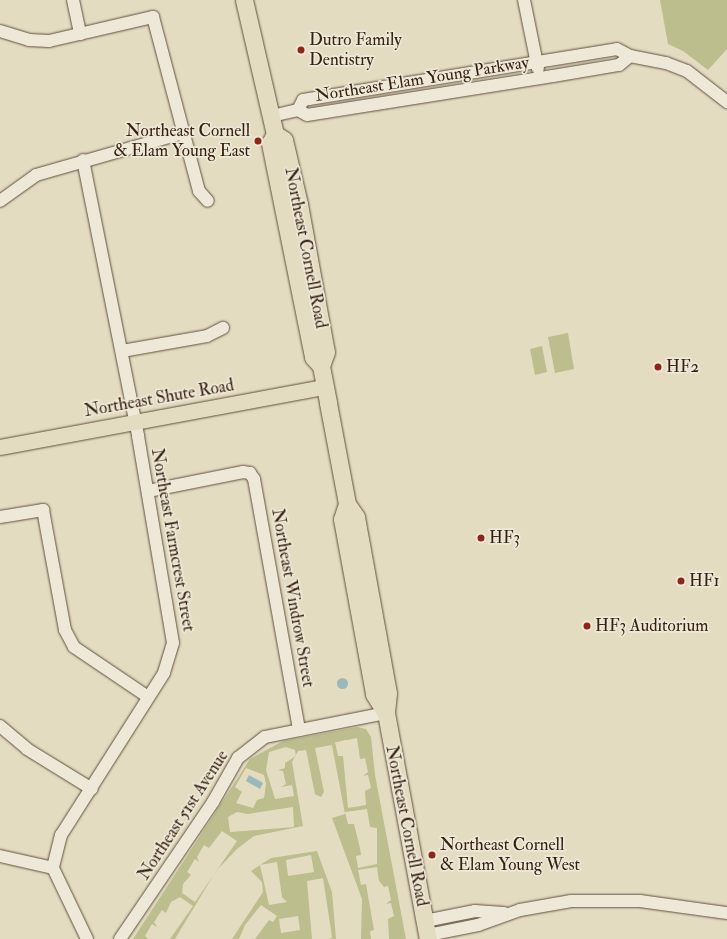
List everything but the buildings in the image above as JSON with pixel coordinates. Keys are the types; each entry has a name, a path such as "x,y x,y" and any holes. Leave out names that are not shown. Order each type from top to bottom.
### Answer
{"highway":[{"name":"Northeast Cornell Road","path":"244,0 272,116 275,134 270,143 313,357 322,366 347,504 356,517 388,692 386,712 427,932"}],"main road":[{"name":"Northeast Shute Road","path":"0,447 325,387"}],"street":[{"path":"73,0 80,34"},
{"path":"524,0 539,78"},
{"path":"0,31 29,40 49,41 153,16 199,190 208,201"},
{"name":"Northeast Elam Young Parkway","path":"630,56 619,65 307,115 298,110 303,100 617,48 630,56 660,61 687,71 727,102"},
{"path":"272,116 298,110"},
{"path":"0,201 36,175 83,160 183,133"},
{"name":"Northeast Farmcrest Street","path":"53,868 61,835 92,789 164,673 173,643 136,422 122,351 110,306 83,160"},
{"path":"122,351 207,336 223,328"},
{"name":"Northeast Windrow Street","path":"148,490 250,473 257,493 299,730"},
{"path":"0,517 43,510 65,630 71,641 88,660 148,697"},
{"name":"Northeast 51st Avenue","path":"120,939 209,808 238,758 265,737 386,712"},
{"path":"0,726 27,749 92,789"},
{"path":"0,856 53,868 87,939"},
{"path":"427,932 476,911 507,913 547,904 603,900 727,913"}],"green space":[{"path":"660,0 727,0 727,49 708,70 683,51 668,44"},
{"path":"568,333 574,369 555,373 548,337"},
{"path":"542,346 547,372 535,375 530,349"},
{"path":"357,727 366,729 371,737 375,775 406,939 389,939 388,919 394,916 391,903 386,904 391,900 388,886 384,887 379,881 377,867 358,870 361,885 366,884 374,930 370,931 371,939 361,939 362,899 332,818 345,814 332,745 315,748 324,792 321,797 315,794 306,750 298,751 296,755 295,750 286,747 269,752 266,770 275,799 294,796 292,785 281,787 286,784 283,771 278,770 285,768 285,763 295,757 292,762 303,826 254,836 237,849 217,870 237,841 222,831 209,848 204,845 197,857 199,862 195,859 187,872 191,875 183,884 182,893 195,902 214,875 175,939 170,939 193,906 180,897 171,902 166,913 162,910 154,922 157,927 152,924 145,936 148,939 133,939 250,759 283,741","holes":["357,738 360,759 365,758 368,772 363,776 368,775 371,788 365,791 366,805 348,808 343,756 338,756 335,742","246,768 264,775 266,784 264,798 257,800 253,808 236,803 242,792 235,787","293,807 294,827 230,832 228,817 237,812 248,814","367,809 370,827 377,828 377,864 358,868 356,856 361,855 360,848 354,824 348,824 345,812"]},
{"path":"317,851 332,892 336,939 328,939 332,938 323,878 307,881 312,939 255,939 269,920 273,922 277,916 261,905 245,925 239,939 232,939 263,892 262,882 251,871 260,865 271,858","holes":["311,855 314,872 288,876 286,860","277,862 282,897 287,902 269,905 260,865","298,916 300,930 281,933 279,919"]}],"water":[{"path":"342,677 346,679 348,683 346,687 342,689 338,687 336,683 338,679"},
{"path":"249,775 263,783 260,789 246,781"}],"place":[{"name":"Dutro Family Dentistry","path":"301,50"},
{"name":"Northeast Cornell & Elam Young East","path":"258,141"},
{"name":"HF2","path":"658,367"},
{"name":"HF3","path":"481,538"},
{"name":"HF1","path":"681,581"},
{"name":"HF3 Auditorium","path":"587,626"},
{"name":"Northeast Cornell & Elam Young West","path":"432,855"}]}
